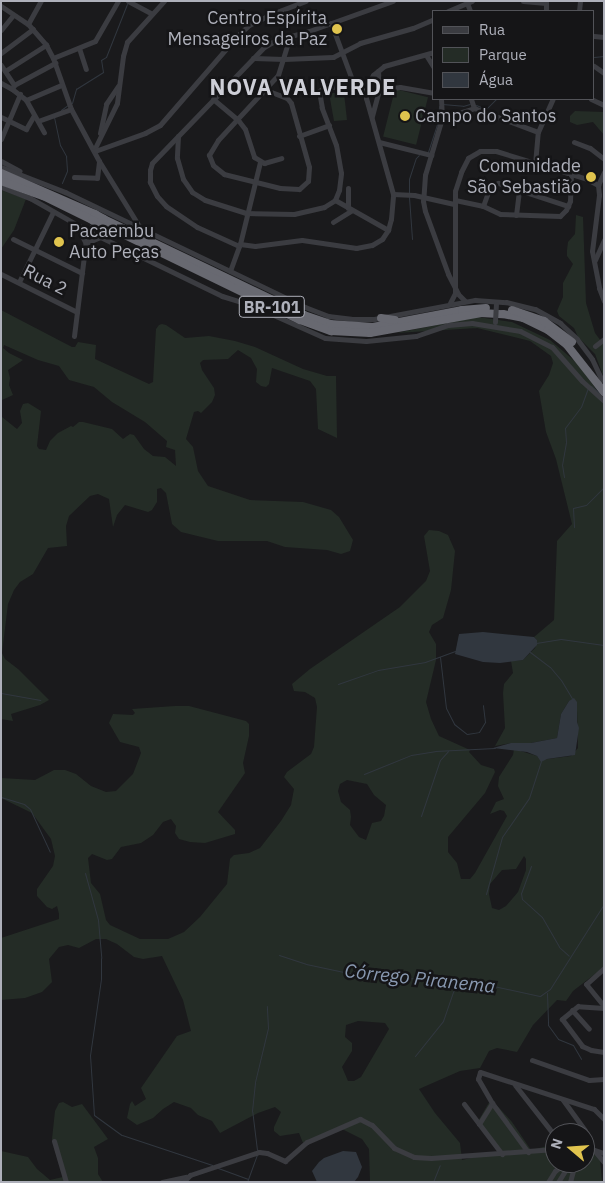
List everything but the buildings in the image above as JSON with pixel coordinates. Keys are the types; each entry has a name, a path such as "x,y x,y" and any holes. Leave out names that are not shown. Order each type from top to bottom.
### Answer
{"highway":[{"name":"BR-101","path":"1,173 317,320 358,328 477,308 522,312 544,321 563,334 580,351 603,382"},
{"name":"BR-101","path":"1,180 99,218 300,320 331,331 370,333 481,313 503,314 524,318 548,330 568,345 604,392"},
{"path":"381,318 402,322"}],"street":[{"path":"5,1 2,6 28,24 46,45 54,61 71,109 99,161 139,226"},
{"path":"28,24 41,1"},
{"path":"1,83 13,86 54,61 95,42 118,1"},
{"path":"128,1 151,13"},
{"path":"103,125 113,113 127,42 151,13 164,1"},
{"path":"94,151 145,133 160,125 238,35 249,25 306,1"},
{"path":"393,1 270,43 252,58 152,163 149,176 154,191 166,206 186,220 239,245 255,246 302,240 360,247 378,241 388,230 393,194 365,93 369,80 378,71 394,63 432,53"},
{"path":"523,1 546,2"},
{"path":"450,10 469,2"},
{"path":"1,30 13,15"},
{"path":"252,58 284,60 327,58 341,54 378,37 413,28 432,20"},
{"path":"331,23 354,88"},
{"path":"1,53 33,29"},
{"path":"266,90 290,100 309,167 308,181 305,186 292,190 255,183 224,174 217,170 210,159 212,147 278,75 290,36"},
{"path":"5,71 46,45"},
{"path":"79,48 86,69"},
{"path":"426,55 432,65"},
{"path":"1,65 13,86 26,100 44,132"},
{"path":"372,117 379,90 378,71"},
{"path":"26,100 61,84"},
{"path":"178,136 176,149 179,168 192,192 205,200 246,214 294,214 324,207 335,200 339,190 341,174 336,144 322,108 320,89 325,87 354,88 365,93"},
{"path":"379,90 400,87 432,93"},
{"path":"2,136 20,94"},
{"path":"94,151 103,125 106,104 116,96"},
{"path":"213,99 238,120 245,129 252,155 260,162 269,162 281,158"},
{"path":"441,100 442,118 431,155 423,197 425,211 448,274 458,294 465,301"},
{"path":"471,100 474,108"},
{"path":"535,164 538,132 554,100"},
{"path":"442,118 474,108 538,132"},
{"path":"38,121 71,109"},
{"path":"1,117 27,129 34,115"},
{"path":"299,136 329,125"},
{"path":"379,142 431,155"},
{"path":"574,142 597,152 604,159"},
{"path":"450,303 454,296 455,285 455,202 461,172 468,158 480,151 496,151 598,185"},
{"path":"1,161 99,218 139,226 320,313 351,319 381,318 465,301 497,303 534,309 560,323 586,350 603,382"},
{"path":"74,177 97,178 99,161"},
{"path":"230,271 239,245 260,162"},
{"path":"1,167 29,177"},
{"path":"604,172 598,185 599,195 594,230 594,262 604,301"},
{"path":"393,194 482,206 494,212 516,215 560,216 568,206 572,175"},
{"path":"482,206 493,184 498,183 568,206"},
{"path":"1,187 24,195 76,225 222,296 251,305 325,338 366,342 416,336 448,325 472,323 495,324 520,331 552,348 582,381 604,401"},
{"path":"348,188 350,209"},
{"path":"516,215 519,190"},
{"path":"335,200 388,230"},
{"path":"334,222 350,209"},
{"path":"19,282 53,212"},
{"path":"74,336 88,231 99,218"},
{"path":"99,218 95,232 100,237"},
{"path":"76,225 86,243"},
{"path":"86,243 100,237"},
{"path":"13,239 82,272"},
{"path":"594,262 604,240"},
{"name":"Rua 2","path":"1,274 77,312"},
{"path":"495,324 497,303"},
{"path":"595,346 604,339"},
{"path":"604,968 587,982 587,987 604,1007"},
{"path":"604,1007 578,1006 562,1019 582,1046 601,1052 604,1046"},
{"path":"572,1010 589,1029"},
{"path":"532,1060 589,1080 604,1079"},
{"path":"528,1152 492,1103 479,1082 478,1072 597,1111 603,1117"},
{"path":"513,1084 545,1124"},
{"path":"563,1100 581,1123"},
{"path":"479,1124 492,1103"},
{"path":"464,1104 502,1154"},
{"path":"162,1182 187,1177 259,1152 267,1153 285,1161 307,1142 356,1120 368,1121 394,1148 414,1157 502,1154 545,1150"},
{"path":"54,1141 66,1182"},
{"path":"595,1151 604,1162"},
{"path":"182,1182 187,1177"}],"green space":[{"name":"Campo do Santos","path":"395,89 428,97 416,145 383,137"},
{"path":"329,93 344,93 347,120 334,121"},
{"path":"575,111 604,112 604,135 593,122 577,125 570,122 570,116"},
{"path":"1,190 26,199 14,230 1,249"},
{"path":"576,215 583,217 586,303 595,333 604,345 604,378 595,354 578,337 574,328 559,316 557,311 563,297 563,283 573,264 567,256 567,250 568,242 575,234"},
{"path":"1,310 72,347 75,347 78,342 96,345 95,359 149,384 153,382 156,329 162,324 185,338 209,336 235,341 255,347 303,369 327,376 336,376 337,438 318,429 316,389 310,381 272,368 269,384 266,387 261,386 256,382 257,369 251,358 238,350 228,359 203,360 200,363 202,370 214,388 215,395 212,402 201,413 198,411 194,412 186,439 193,447 198,471 208,486 250,500 303,502 331,510 339,517 353,540 350,551 341,554 327,550 285,547 267,541 218,541 181,532 172,524 166,493 161,488 157,489 157,502 152,510 148,512 125,505 117,515 113,527 109,499 98,494 90,496 69,516 66,526 67,546 48,548 33,574 20,582 14,590 8,604 2,653 5,659 18,669 49,700 40,705 11,714 13,721 1,719","holes":["4,345 38,360 59,366 69,380 94,387 112,402 145,422 167,441 166,447 175,450 176,466 165,457 153,456 144,449 134,435 130,434 123,439 112,429 83,422 79,422 73,427 71,426 58,433 50,441 46,450 39,449 37,446 41,411 28,403 23,404 20,411 22,423 17,429 2,417 2,400 13,395 9,385 8,370 23,360 9,353 3,348"]},
{"path":"478,317 512,322 550,340 577,363 604,400 604,967 573,991 566,1001 557,1000 533,1025 517,1052 497,1048 489,1051 480,1068 460,1071 419,1089 435,1113 460,1143 462,1160 501,1151 477,1123 491,1099 512,1122 531,1150 545,1146 545,1173 595,1173 595,1153 600,1159 602,1182 370,1182 369,1149 362,1139 342,1129 303,1143 299,1133 280,1136 274,1131 274,1127 281,1112 275,1107 258,1113 220,1133 212,1121 198,1115 191,1108 174,1102 153,1118 137,1125 127,1118 130,1104 132,1101 135,1106 146,1099 141,1088 177,1036 191,1031 183,1000 162,956 143,959 134,957 117,944 106,939 96,939 79,948 68,945 59,947 49,959 52,982 42,992 25,998 1,1000 1,938 59,919 59,914 57,906 52,909 47,907 37,896 37,889 53,866 55,856 51,839 32,813 1,798 1,778 35,780 54,770 65,770 76,774 91,786 106,792 116,791 133,774 141,753 139,747 120,742 109,723 113,714 133,715 135,713 132,709 189,706 246,721 249,724 249,736 243,763 245,773 218,812 235,830 235,834 205,843 190,842 179,839 175,833 176,826 171,819 163,822 153,835 141,843 121,847 112,859 107,860 92,854 88,858 91,883 100,894 106,920 110,925 140,939 168,939 184,932 200,917 227,884 230,859 234,855 249,853 260,848 291,805 294,789 284,777 287,772 311,754 314,747 317,707 315,698 305,692 294,691 292,684 310,669 400,607 426,581 430,571 424,536 429,530 439,531 448,535 455,551 451,590 443,618 432,625 429,632 436,644 436,660 426,702 439,736 470,750 469,752 481,765 494,769 495,772 485,793 448,837 448,852 457,863 461,879 470,879 507,816 504,811 500,810 490,814 496,802 504,799 498,786 499,777 513,755 514,749 537,756 540,760 571,756 578,748 577,710 569,701 561,714 557,738 531,743 511,743 495,746 505,728 503,693 504,684 513,673 511,661 523,660 535,648 537,640 534,637 554,620 557,541 572,524 556,459 546,432 539,391 549,375 553,363 551,356 530,341 477,328 396,333","holes":["347,780 367,784 374,795 386,805 384,816 381,821 372,823 366,840 359,837 350,825 350,810 341,802 338,791 340,784","524,856 526,859 526,870 518,892 506,906 499,910 492,908 489,894 490,884 502,870 516,869","358,1021 385,1023 389,1029 361,1077 354,1081 348,1081 342,1067 352,1051 352,1043 345,1037 346,1025"]},
{"path":"63,1102 72,1107 82,1104 108,1139 94,1147 98,1158 98,1174 103,1182 1,1182 1,1151 28,1157 37,1169 50,1180 63,1177 52,1139 55,1111 59,1103"}],"water":[{"path":"483,632 534,637 537,640 537,645 523,660 500,663 483,662 455,654 459,634"},
{"path":"574,698 577,702 577,722 579,728 575,755 547,759 541,762 537,756 527,752 493,748 511,743 531,743 557,738 561,714 569,701"},
{"path":"343,1151 356,1152 362,1167 354,1182 317,1182 312,1171 319,1162 324,1158"}],"waterway":[{"path":"72,103 76,89 103,72 101,60 106,57 127,4"},
{"path":"595,57 604,56"},
{"path":"476,105 486,109 495,100"},
{"path":"442,104 463,106 470,104"},
{"path":"61,110 68,105"},
{"path":"428,152 438,121 439,106"},
{"path":"54,117 60,145 66,156 67,171 62,183"},
{"path":"409,193 409,179 416,158 419,155"},
{"path":"409,197 412,239"},
{"path":"591,386 599,393"},
{"path":"564,477 562,465 566,442 565,428 581,407 588,388"},
{"path":"574,527 573,508 586,505 604,487"},
{"path":"536,643 561,639 604,645"},
{"path":"338,684 378,670 425,662 455,651"},
{"path":"530,652 550,667 572,698"},
{"path":"440,657 446,708 454,724 467,734 479,732 485,722 483,705"},
{"path":"1,693 40,700"},
{"path":"364,774 411,755 435,751 495,748"},
{"path":"421,816 440,760 448,751"},
{"path":"486,894 502,837 529,798 541,760"},
{"path":"1,797 24,804 30,809 50,852"},
{"path":"531,866 521,893 522,899 542,917 559,947 569,956"},
{"path":"85,873 98,920 101,958 101,979 90,1055 94,1115 122,1135 212,1165"},
{"name":"Córrego Piranema","path":"279,955 306,964 358,975 475,982 540,996 550,989 604,904"},
{"path":"415,1056 443,1021 453,992 460,980"},
{"path":"547,993 548,1025 558,1039 573,1045 581,1059"},
{"path":"257,1150 252,1111 255,1082 268,1028 267,1006"},
{"path":"247,1182 257,1154"},
{"path":"433,1182 440,1165"},
{"path":"218,1168 248,1179"}],"place":[{"name":"Centro Espírita Mensageiros da Paz","path":"337,29"},
{"name":"Campo do Santos","path":"405,116"},
{"name":"Comunidade São Sebastião","path":"591,177"},
{"name":"Pacaembu Auto Peças","path":"59,242"}],"district":[{"name":"NOVA VALVERDE","path":"303,87"}]}
